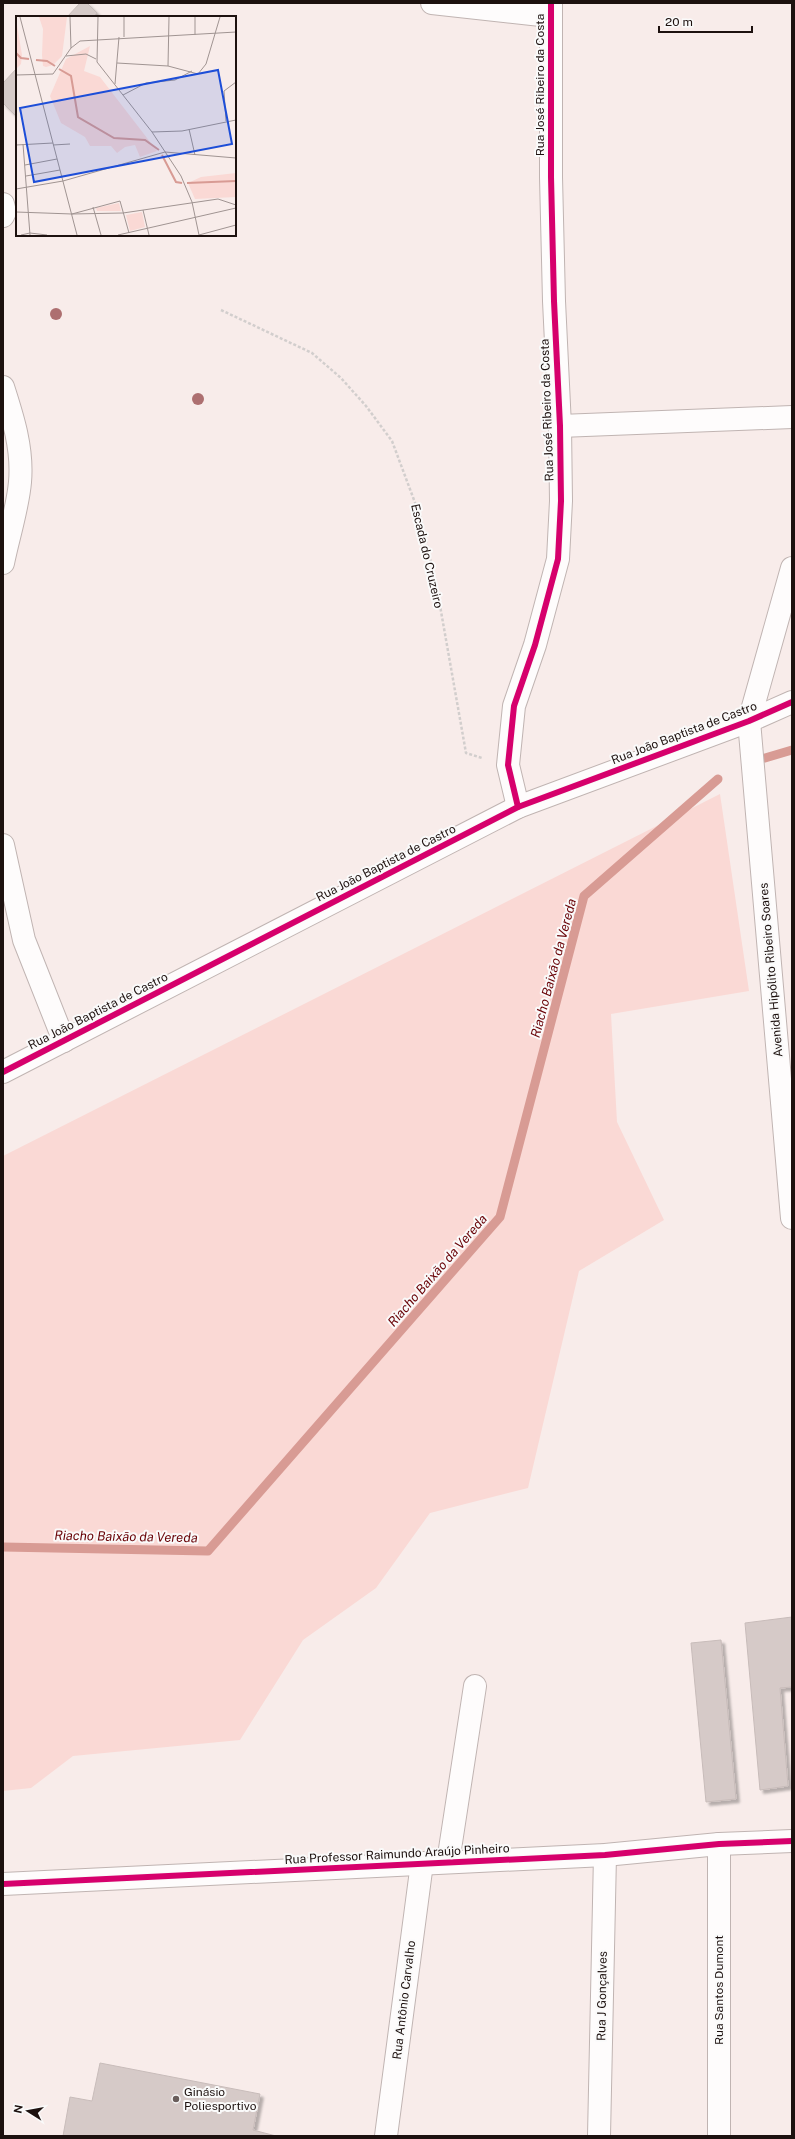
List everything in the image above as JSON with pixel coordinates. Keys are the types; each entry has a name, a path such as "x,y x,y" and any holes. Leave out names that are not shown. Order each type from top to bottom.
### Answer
{"street":[{"path":"432,3 550,10"},
{"name":"Rua José Ribeiro da Costa","path":"518,807 508,765 514,706 535,645 558,559 560,426 553,286 550,10"},
{"path":"3,204 6,212 3,216"},
{"path":"3,387 15,423 21,466 20,484 3,563"},
{"path":"560,426 792,417"},
{"path":"749,721 792,568"},
{"name":"Rua João Baptista de Castro","path":"3,1072 518,807 749,721 792,702"},
{"name":"Avenida Hipólito Ribeiro Soares","path":"749,721 792,1218"},
{"path":"3,845 24,940 64,1041"},
{"path":"448,1862 476,1686"},
{"name":"Rua Professor Raimundo Araújo Pinheiro","path":"3,1884 605,1855 719,1844 792,1841"},
{"name":"Rua Santos Dumont","path":"718,2136 719,1844"},
{"name":"Rua J Gonçalves","path":"599,2136 605,1855"},
{"name":"Rua Antônio Carvalho","path":"386,2136 422,1863"}],"shaded area":[{"path":"720,794 749,991 611,1014 617,1122 664,1220 579,1271 528,1488 430,1513 376,1588 303,1640 240,1740 73,1756 31,1788 3,1791 3,1156"}],"building":[{"path":"80,3 87,3 97,13 94,16 68,16"},
{"path":"16,69 16,116 3,103 3,83"},
{"path":"792,1617 792,1687 780,1688 788,1786 760,1790 745,1623"},
{"path":"721,1640 736,1799 706,1802 691,1643"},
{"name":"Ginásio Poliesportivo","path":"100,2063 260,2094 253,2130 276,2136 63,2136 70,2097 92,2101"}],"waterway":[{"name":"Riacho Baixão da Vereda","path":"765,758 792,750"},
{"name":"Riacho Baixão da Vereda","path":"3,1547 208,1551 500,1217 584,896 718,779"}],"cycle path":[{"path":"518,807 508,765 514,706 535,645 558,559 561,501 560,426 554,301 551,177 551,3"},
{"path":"3,1072 518,807 749,721 792,702"},
{"path":"3,1884 605,1855 719,1844 792,1841"}],"place":[{"name":"Ginásio Poliesportivo","path":"176,2099"}]}
